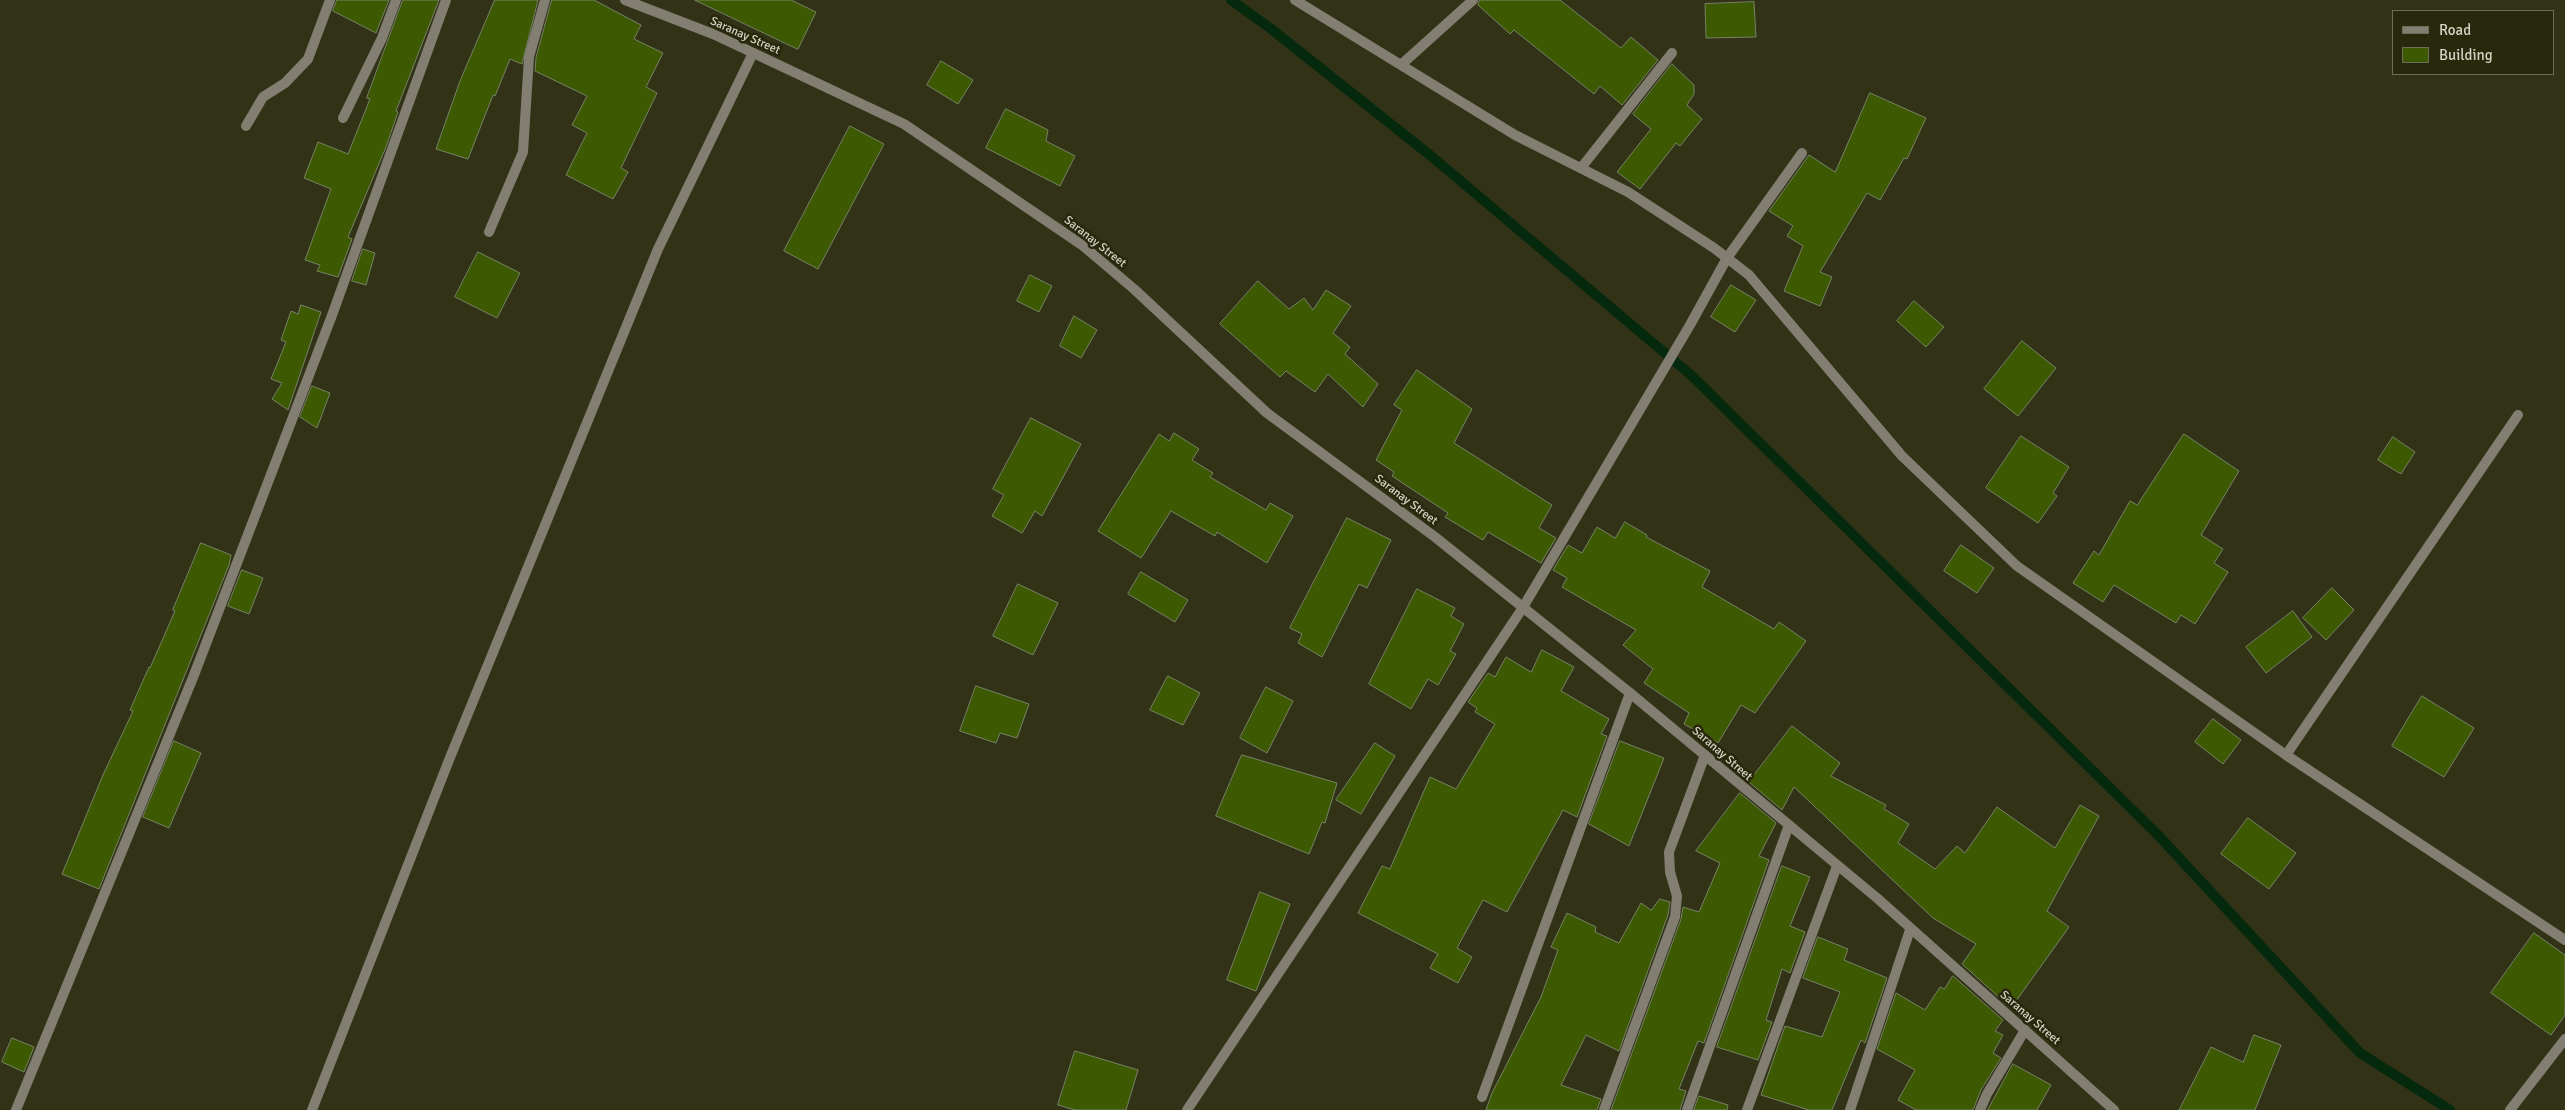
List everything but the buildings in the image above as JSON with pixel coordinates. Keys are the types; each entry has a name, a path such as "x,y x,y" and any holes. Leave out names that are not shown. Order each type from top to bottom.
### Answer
{"street":[{"path":"246,126 263,96 285,82 308,59 330,0"},
{"path":"343,118 382,38 396,0"},
{"path":"16,1110 194,675 331,318 446,0"},
{"path":"489,232 523,152 529,57 545,0"},
{"name":"Saranay Street","path":"625,0 713,34 904,124 1082,245 1134,289 1267,412 1435,537 1522,609 1630,693 1877,898 1910,930 2114,1110"},
{"path":"1295,0 1515,134 1628,192 1727,258 1749,275 1902,456 2016,566 2286,755 2565,940"},
{"path":"1402,64 1473,0"},
{"path":"312,1110 449,760 655,258 753,52"},
{"path":"1581,168 1672,53"},
{"path":"1187,1110 1522,609 1727,258 1802,153"},
{"path":"2286,755 2518,414"},
{"path":"1482,1097 1630,693"},
{"path":"1604,1110 1675,917 1676,896 1670,872 1669,852 1705,755"},
{"path":"1688,1110 1789,825"},
{"path":"1747,1110 1837,866"},
{"path":"1850,1110 1910,930"},
{"path":"1980,1110 1987,1094 2025,1030"},
{"path":"2510,1110 2565,1038"}],"waterway":[{"path":"1231,0 1270,28 1431,156 1691,375 2158,835 2360,1053 2450,1110"}]}
